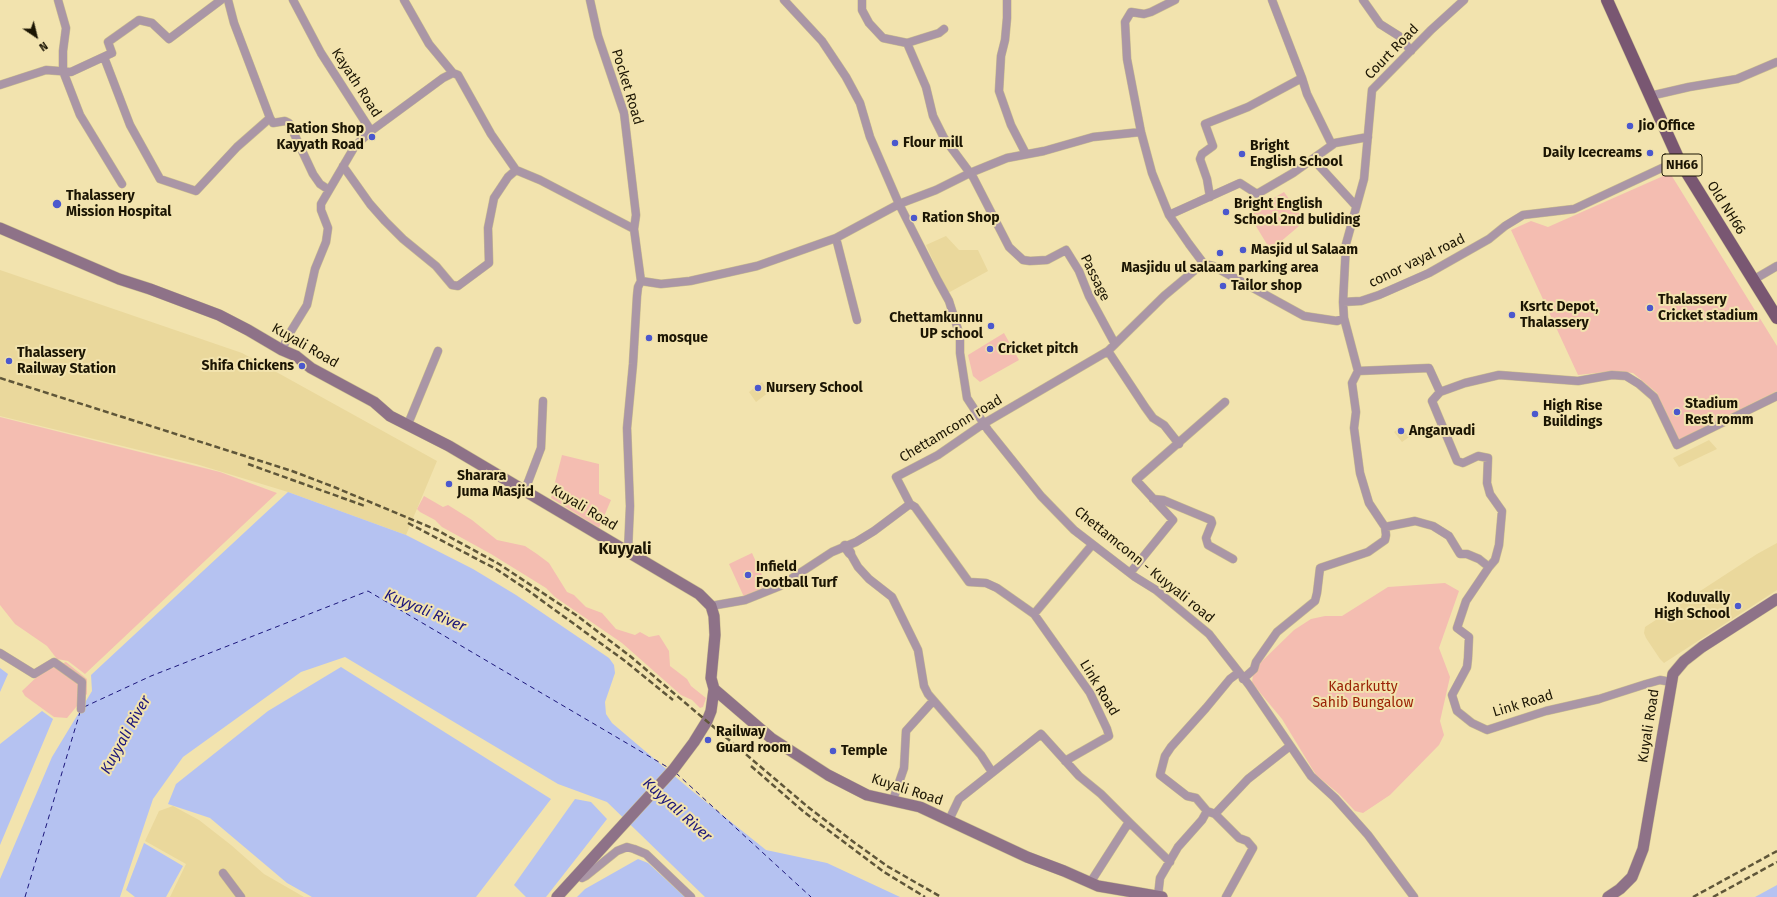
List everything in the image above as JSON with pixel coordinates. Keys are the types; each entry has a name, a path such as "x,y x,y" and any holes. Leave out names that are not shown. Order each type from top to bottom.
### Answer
{"main road":[{"name":"Old NH66","path":"1607,0 1679,160 1777,318"},
{"name":"Kuyali Road","path":"0,228 119,279 219,315 282,350 296,356 310,368 374,402 390,416 434,437 525,490 699,594 711,606"},
{"name":"Kuyali Road","path":"1608,897 1620,889 1632,877 1643,849 1671,682 1677,668 1684,661 1777,599"},
{"path":"557,897 673,770 707,721 711,711 714,689 711,678 715,635 714,616 711,606"},
{"name":"Kuyali Road","path":"714,689 771,738 802,759 867,795 920,807 1027,857 1090,883 1119,890 1160,896"}],"street":[{"path":"58,0 66,28 63,51 63,71 80,115 122,184"},
{"path":"0,85 46,70 71,72 104,57 112,53 108,42 139,20 152,23 169,39 221,0"},
{"path":"228,0 234,23 270,118 273,123 285,121 289,123 313,174 320,184 329,190"},
{"name":"Kayath Road","path":"282,350 288,336 307,304 315,269 326,242 328,228 321,210 321,204 355,146 371,131 321,53 293,0"},
{"path":"404,0 429,44 453,73 458,75 491,134 516,170 540,180 634,230"},
{"name":"Pocket Road","path":"590,0 598,36 624,113 636,215 634,230 641,281"},
{"name":"Chettamconn - Kuyyali road","path":"784,0 822,41 846,77 860,103 872,142 900,204 952,307 960,336 960,352 967,398 983,424 1041,496 1074,530 1130,573 1156,590 1203,628 1241,676 1311,776 1335,798 1368,834 1414,897"},
{"path":"862,0 862,10 874,31 883,38 907,43 939,33 944,29"},
{"path":"1007,0 1007,18 1005,40 1001,56 999,90 1011,125 1026,154"},
{"path":"1175,0 1144,14 1130,12 1125,22 1126,52 1141,132 1152,173 1169,215 1188,244 1204,264 1213,266 1304,316 1312,319 1337,320 1344,318"},
{"path":"1272,0 1307,94 1332,145"},
{"path":"1363,0 1380,24 1399,36 1411,51"},
{"name":"Court Road","path":"1343,302 1346,244 1364,179 1372,90 1464,0"},
{"path":"907,43 926,87 933,116 944,138 970,173"},
{"path":"104,57 130,125 160,179 196,191 237,147 270,118"},
{"path":"1650,96 1737,79 1777,62"},
{"path":"371,131 453,73"},
{"path":"1210,197 1207,179 1200,159 1202,154 1213,146 1205,124 1248,107 1302,78"},
{"path":"628,551 630,506 627,428 633,364 636,296 641,281 676,283 757,266 836,238 900,204 936,190 970,173 1007,158 1093,137 1141,132"},
{"path":"1169,215 1240,183 1257,194 1293,173 1332,145 1347,140 1368,137"},
{"path":"1312,159 1356,206"},
{"name":"conor vayal road","path":"1343,302 1361,301 1379,295 1429,273 1489,239 1505,226 1523,215 1574,209 1679,160"},
{"path":"344,166 370,204 384,221 436,266 452,286 458,286 488,263 488,228 494,198 508,177 516,170"},
{"name":"Passage","path":"970,173 1009,247 1018,256 1023,260 1030,261 1047,260 1066,250 1079,271 1089,296 1114,344"},
{"path":"836,238 857,320"},
{"name":"Chettamconn road","path":"910,504 896,477 938,455 983,424 1108,350 1164,296 1204,264"},
{"path":"1753,280 1777,266"},
{"path":"1226,897 1254,848 1239,838 1196,798 1187,796 1160,774 1165,756 1171,747 1230,679 1241,676 1254,669 1256,662 1277,632 1315,601 1318,593 1320,568 1356,557 1378,547 1385,540 1385,527 1369,503 1360,473 1354,428 1356,412 1352,383 1358,371 1344,318 1343,302"},
{"path":"1108,350 1145,407 1154,418 1164,425 1179,444"},
{"path":"408,424 438,351"},
{"path":"1358,371 1429,368 1440,392"},
{"path":"1385,527 1415,521 1433,526 1448,536 1460,554 1466,554 1479,559 1490,567 1495,560 1502,522 1502,511 1490,494 1487,483 1488,458 1485,456 1478,456 1463,463 1457,461 1453,455 1432,401 1440,392 1465,383 1500,375 1578,381 1612,375 1626,376 1639,384 1654,397 1677,445 1777,396"},
{"path":"525,490 541,448 543,402"},
{"path":"1130,573 1173,520 1136,480 1179,444 1225,402"},
{"path":"1154,499 1163,500 1211,520 1212,523 1206,538 1208,545 1233,559"},
{"path":"711,606 744,600 776,588 847,549 910,504"},
{"name":"Link Road","path":"910,504 915,507 970,582 986,583 997,588 1034,614 1090,694 1109,736 1065,761"},
{"path":"1034,614 1092,545"},
{"path":"847,549 858,567 869,579 892,596 918,650 924,686 933,701 981,755 992,772"},
{"name":"Link Road","path":"1490,567 1466,601 1456,628 1468,637 1468,658 1467,667 1452,695 1457,711 1472,723 1487,730 1546,711 1599,699 1660,680 1671,682"},
{"path":"0,653 34,674 54,662 82,682 81,709"},
{"path":"893,800 904,768 906,731 933,701"},
{"path":"949,820 959,799 1041,734 1079,776 1114,806 1170,862"},
{"path":"1160,896 1160,878 1178,847 1202,820 1248,779 1290,746"},
{"path":"1090,883 1129,822"},
{"path":"578,873 582,878 617,851 627,847 634,848 646,854 691,897"},
{"path":"223,873 241,897"}],"shaded area":[{"path":"946,236 959,250 978,250 988,271 948,293 926,245"},
{"path":"0,270 242,353 437,461 406,535 288,492 196,464 0,416"},
{"path":"762,382 769,392 756,402 749,392"},
{"path":"1401,427 1409,437 1402,442 1394,432"},
{"path":"1709,440 1717,449 1679,467 1673,458"},
{"path":"1777,543 1777,590 1664,663 1646,638 1644,633 1645,627 1757,554"},
{"path":"173,806 199,820 231,845 264,874 304,897 170,897 186,864 145,841 159,811"}],"green space":[{"name":"Thalassery Cricket stadium","path":"1670,173 1777,346 1777,391 1679,440 1657,393 1633,373 1614,371 1578,375 1511,230 1531,221 1548,227"},
{"path":"1284,192 1305,221 1279,243 1268,246 1248,213"},
{"path":"1004,333 1019,360 980,382 973,376 968,355"},
{"path":"0,417 220,472 277,493 85,674 68,661 57,659 47,646 15,624 0,605"},
{"path":"562,455 599,464 599,494 611,500 599,528 551,498"},
{"path":"424,496 443,507 448,505 472,520 497,540 525,546 537,554 549,563 567,592 574,595 586,607 602,613 616,629 635,635 640,632 649,637 659,635 669,651 670,666 687,679 691,686 706,698 703,707 700,708 692,700 681,695 622,643 555,597 546,588 491,554 442,527 435,520 420,512 417,509"},
{"name":"Infield Football Turf","path":"752,553 767,586 744,597 729,564"},
{"name":"Kadarkutty Sahib Bungalow","path":"1445,583 1459,591 1439,648 1450,677 1440,721 1444,735 1439,745 1390,795 1363,813 1355,811 1339,794 1316,775 1282,719 1252,683 1253,674 1258,665 1294,630 1311,619 1325,616 1342,616 1388,587"},
{"path":"66,662 87,679 87,694 67,718 54,717 25,696 22,691 42,672"}],"water":[{"name":"Kuyyali River","path":"288,492 406,535 473,569 516,595 609,658 614,665 615,673 605,702 606,714 612,723 691,790 766,850 827,863 900,897 705,897 607,802 558,784 345,657 301,672 183,757 153,799 120,897 0,897 0,879 52,757 92,691 91,675"},
{"path":"341,667 551,799 476,897 312,897 287,883 210,818 168,804 176,784 268,711"},
{"path":"0,668 8,674 0,692"},
{"path":"42,711 53,719 0,845 0,744"},
{"path":"575,799 591,802 607,819 546,897 526,897 514,885"},
{"path":"144,843 183,866 166,897 135,897 126,890"},
{"path":"638,859 648,863 685,897 577,897 585,889"},
{"path":"1777,885 1777,897 1755,897"}],"ferry route":[{"path":"84,707 151,676 368,591 669,768"},
{"path":"25,897 80,712"},
{"path":"676,773 811,897"}],"railway":[{"path":"0,378 292,471 437,530 499,564 576,615 630,656 808,807 855,843 887,866 941,897"},
{"path":"248,464 365,506"},
{"path":"408,523 496,569 526,589 625,661 673,700"},
{"path":"751,766 804,812 884,872 925,897"},
{"path":"1693,897 1777,851"},
{"path":"1713,897 1777,862"}],"place":[{"name":"Jio Office","path":"1630,126"},
{"name":"Ration Shop Kayyath Road","path":"372,137"},
{"name":"Flour mill","path":"895,143"},
{"name":"Daily Icecreams","path":"1650,153"},
{"name":"Bright English School","path":"1242,154"},
{"name":"Thalassery Mission Hospital","path":"57,204"},
{"name":"Bright English School 2nd buliding","path":"1226,212"},
{"name":"Ration Shop","path":"914,218"},
{"name":"Masjid ul Salaam","path":"1243,250"},
{"name":"Masjidu ul salaam parking area","path":"1220,253"},
{"name":"Tailor shop","path":"1223,286"},
{"name":"Thalassery Cricket stadium","path":"1650,308"},
{"name":"Ksrtc Depot, Thalassery","path":"1512,315"},
{"name":"Chettamkunnu UP school","path":"991,326"},
{"name":"mosque","path":"649,338"},
{"name":"Cricket pitch","path":"990,349"},
{"name":"Thalassery Railway Station","path":"9,361"},
{"name":"Shifa Chickens","path":"302,366"},
{"name":"Nursery School","path":"758,388"},
{"name":"Stadium Rest romm","path":"1677,412"},
{"name":"High Rise Buildings","path":"1535,414"},
{"name":"Anganvadi","path":"1401,431"},
{"name":"Sharara Juma Masjid","path":"449,484"},
{"name":"Infield Football Turf","path":"748,575"},
{"name":"Koduvally High School","path":"1738,606"},
{"name":"Railway Guard room","path":"708,740"},
{"name":"Temple","path":"833,751"}],"district":[{"name":"Kuyyali","path":"625,550"}]}
